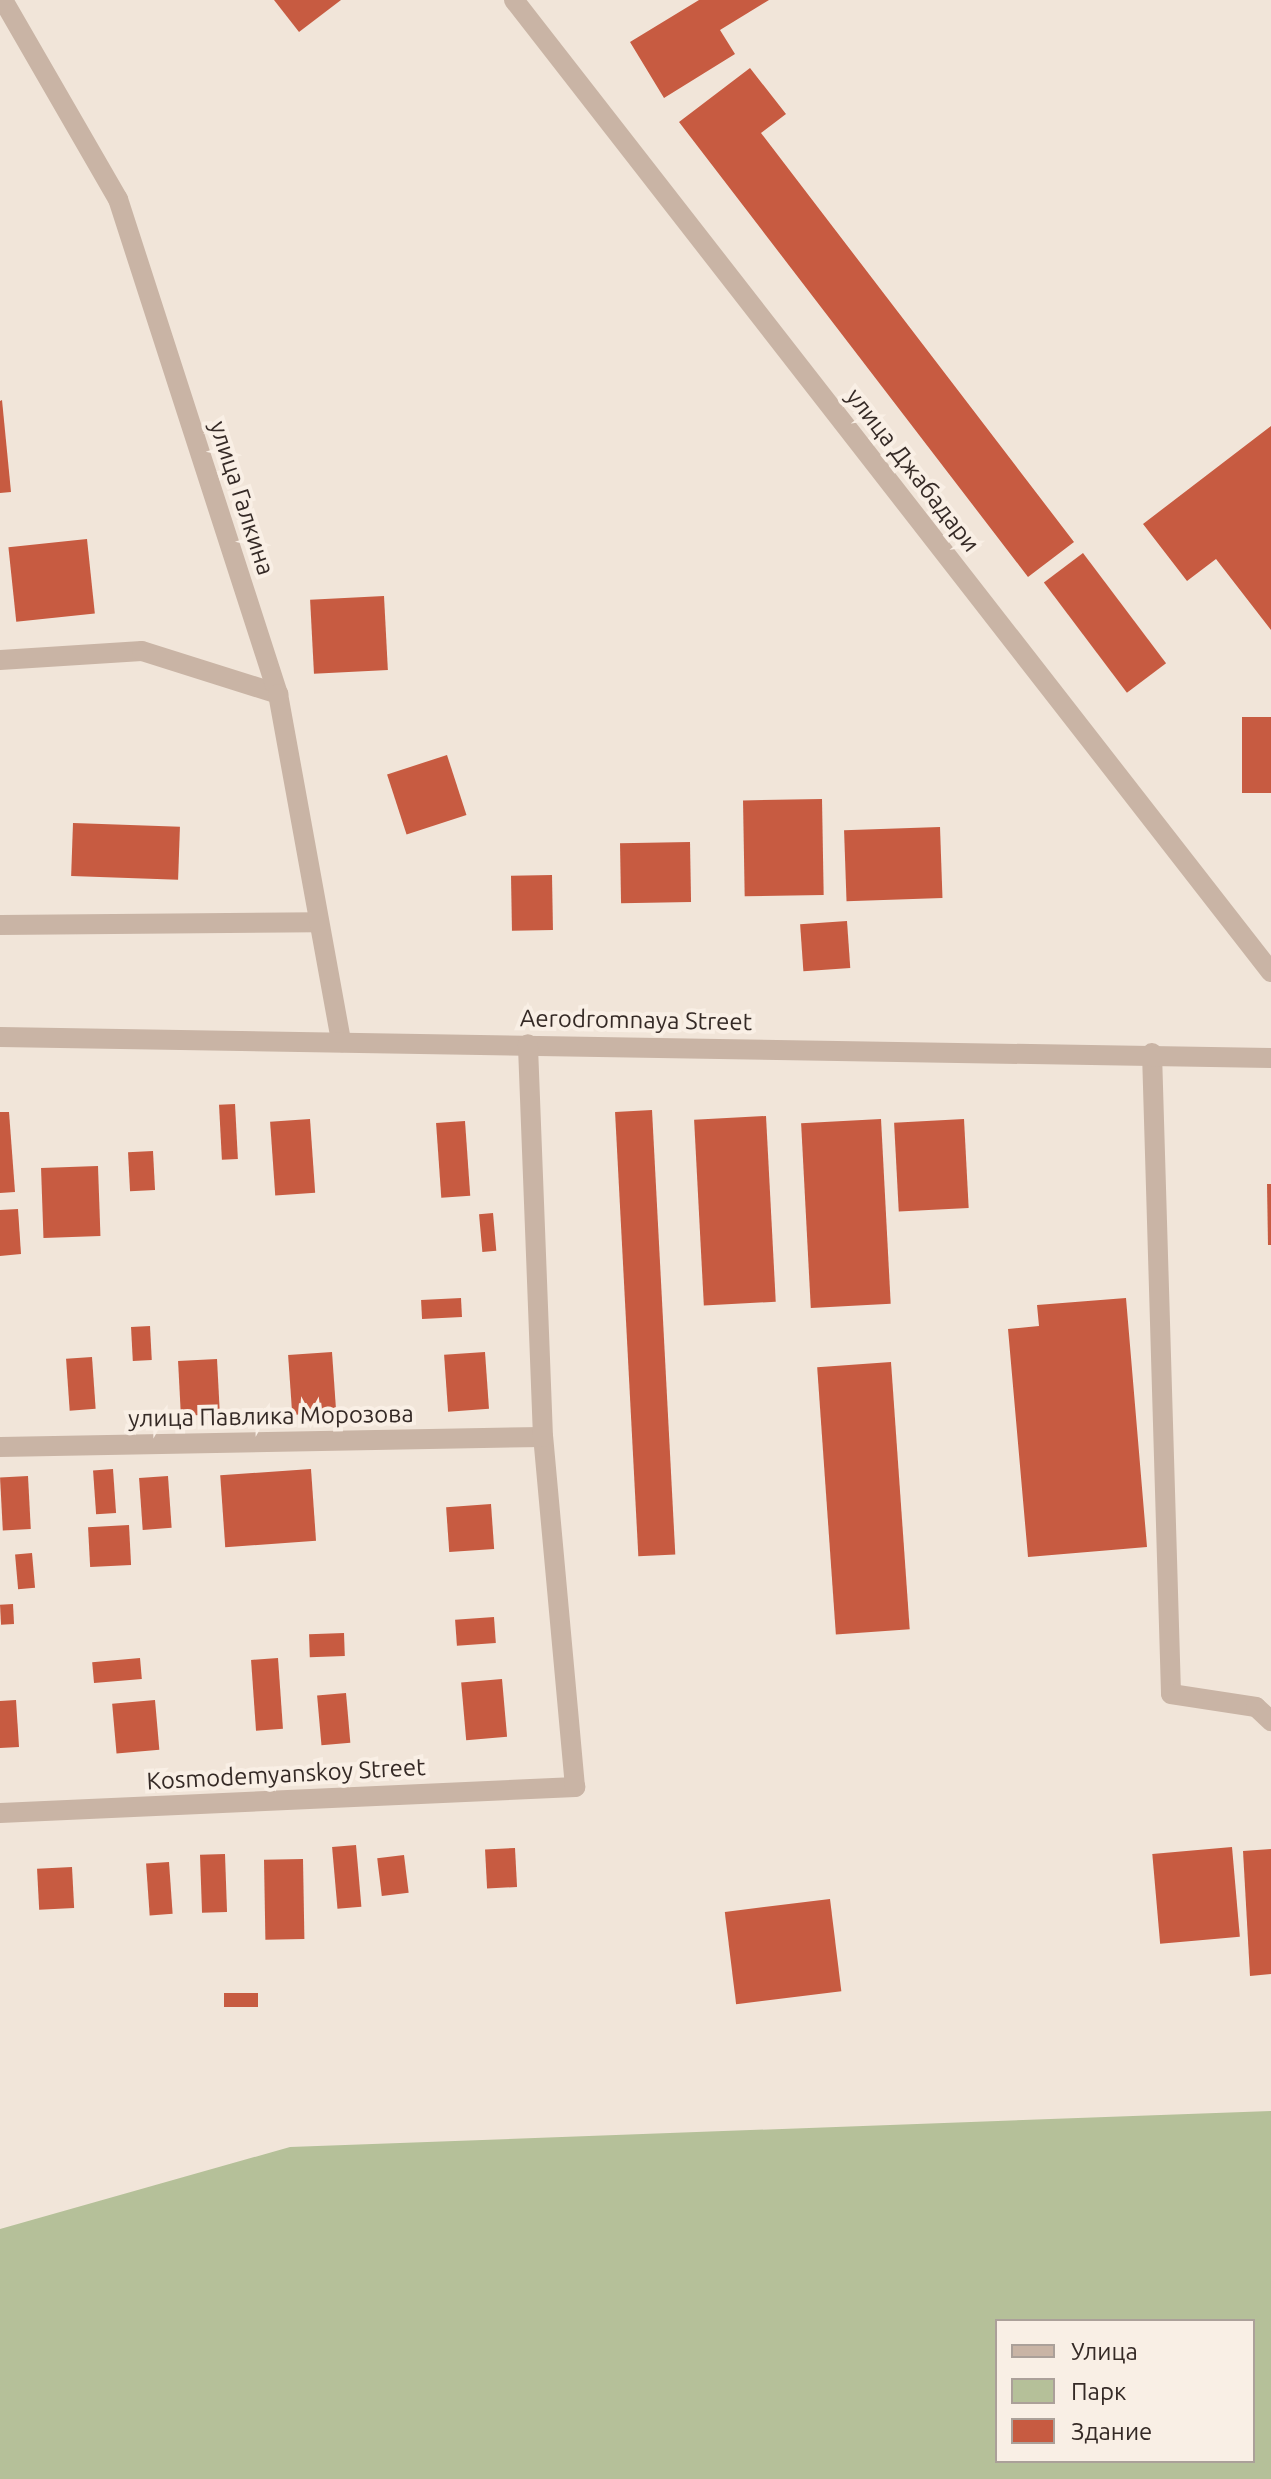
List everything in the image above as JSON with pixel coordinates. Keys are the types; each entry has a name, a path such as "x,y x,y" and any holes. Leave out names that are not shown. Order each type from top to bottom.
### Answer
{"street":[{"name":"улица Галкина","path":"3,0 118,199 278,694 341,1042"},
{"name":"улица Джабадари","path":"514,0 1271,972"},
{"path":"0,660 142,651 278,694"},
{"path":"0,925 317,922"},
{"name":"Aerodromnaya Street","path":"0,1037 1152,1053 1271,1058"},
{"path":"528,1044 543,1437"},
{"path":"1152,1053 1171,1694 1256,1707 1271,1721"},
{"name":"улица Павлика Морозова","path":"0,1447 543,1437"},
{"name":"Kosmodemyanskoy Street","path":"0,1813 575,1787 543,1437"}],"green space":[{"path":"1271,2111 1271,2479 0,2479 0,2229 290,2147"}],"building":[{"path":"274,0 341,0 299,32"},
{"path":"699,0 769,0 720,30 735,54 664,98 630,42"},
{"path":"750,68 786,114 761,133 1074,542 1028,577 679,122"},
{"path":"0,401 11,492 0,493"},
{"path":"1271,426 1271,630 1216,559 1187,581 1143,524"},
{"path":"87,539 95,614 16,622 8,547"},
{"path":"1083,553 1166,663 1127,693 1044,582"},
{"path":"384,596 388,670 314,674 310,600"},
{"path":"1242,717 1271,717 1271,793 1242,793"},
{"path":"447,755 466,815 407,834 387,774"},
{"path":"822,799 824,895 745,896 743,800"},
{"path":"73,823 180,827 178,880 71,876"},
{"path":"940,827 942,898 847,901 844,830"},
{"path":"690,842 691,902 621,903 620,843"},
{"path":"552,875 553,930 512,931 511,876"},
{"path":"847,921 850,968 803,971 800,924"},
{"path":"235,1104 238,1159 222,1160 219,1105"},
{"path":"652,1110 675,1554 638,1556 615,1112"},
{"path":"0,1112 9,1112 15,1192 0,1193"},
{"path":"766,1116 776,1302 704,1306 694,1120"},
{"path":"310,1119 315,1193 275,1196 270,1122"},
{"path":"881,1119 891,1304 811,1308 801,1123"},
{"path":"964,1119 969,1208 899,1212 894,1123"},
{"path":"465,1121 470,1196 441,1198 436,1123"},
{"path":"153,1151 155,1190 130,1191 128,1152"},
{"path":"98,1166 100,1236 43,1238 41,1168"},
{"path":"1267,1184 1271,1184 1271,1245 1268,1245"},
{"path":"18,1209 21,1254 0,1256 0,1210"},
{"path":"493,1213 496,1251 482,1252 479,1214"},
{"path":"461,1298 462,1317 422,1319 421,1300"},
{"path":"1126,1298 1147,1547 1028,1557 1008,1329 1039,1326 1037,1305"},
{"path":"150,1326 152,1360 133,1361 131,1327"},
{"path":"332,1352 336,1412 292,1415 288,1355"},
{"path":"485,1352 489,1409 448,1412 444,1355"},
{"path":"92,1357 96,1409 70,1411 66,1359"},
{"path":"217,1359 220,1414 181,1416 178,1361"},
{"path":"891,1362 910,1629 836,1635 817,1367"},
{"path":"113,1469 116,1513 96,1514 93,1470"},
{"path":"311,1469 316,1541 225,1547 220,1475"},
{"path":"28,1476 31,1529 3,1530 0,1477"},
{"path":"168,1476 172,1528 143,1530 139,1478"},
{"path":"491,1504 494,1549 449,1552 446,1507"},
{"path":"129,1525 131,1565 90,1567 88,1527"},
{"path":"32,1553 35,1588 18,1589 15,1554"},
{"path":"13,1604 14,1624 1,1625 0,1605"},
{"path":"494,1617 496,1643 457,1646 455,1620"},
{"path":"344,1633 345,1656 310,1657 309,1634"},
{"path":"140,1658 142,1679 94,1683 92,1662"},
{"path":"278,1658 283,1729 256,1731 251,1660"},
{"path":"502,1679 507,1737 466,1740 461,1683"},
{"path":"346,1693 350,1743 321,1745 317,1696"},
{"path":"16,1700 19,1747 0,1748 0,1701"},
{"path":"155,1700 159,1750 117,1754 112,1704"},
{"path":"356,1845 361,1907 337,1909 332,1847"},
{"path":"1232,1847 1240,1937 1160,1944 1152,1854"},
{"path":"515,1848 517,1887 487,1889 485,1850"},
{"path":"1271,1849 1271,1974 1250,1976 1243,1851"},
{"path":"225,1854 227,1912 202,1913 200,1855"},
{"path":"404,1855 409,1893 382,1896 377,1858"},
{"path":"303,1859 304,1939 265,1940 264,1860"},
{"path":"169,1862 173,1914 150,1915 146,1864"},
{"path":"72,1867 74,1908 39,1910 37,1869"},
{"path":"830,1899 841,1991 736,2004 725,1912"},
{"path":"224,1993 258,1993 258,2007 224,2007"}]}
